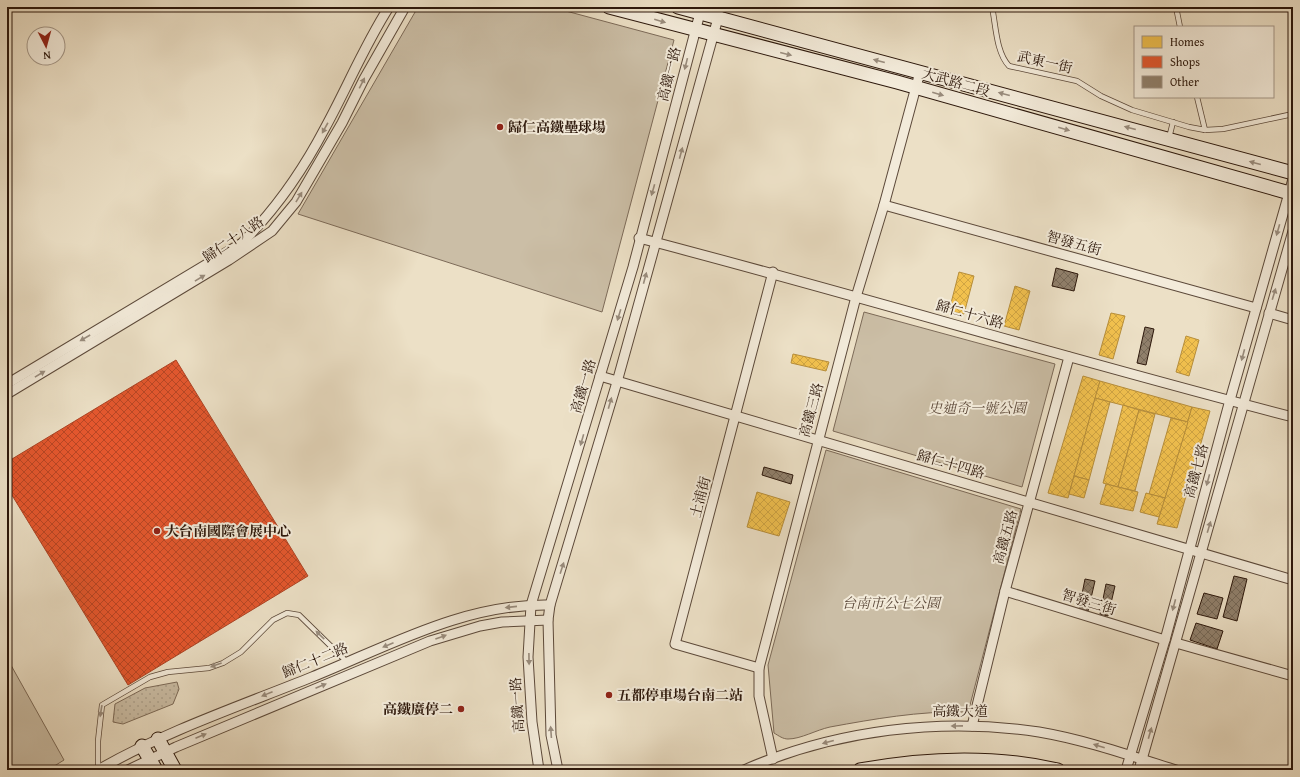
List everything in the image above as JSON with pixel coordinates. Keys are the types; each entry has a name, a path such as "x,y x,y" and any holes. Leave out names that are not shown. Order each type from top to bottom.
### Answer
{"street":[{"name":"歸仁十八路","path":"7,384 242,243 265,220 287,190 324,129 389,7"},
{"name":"歸仁十八路","path":"7,394 229,260 272,232 296,202 342,123 364,79 405,7"},
{"name":"大武路二段","path":"609,7 695,31 916,88 1291,193"},
{"name":"大武路二段","path":"678,7 700,13 720,12 920,72 1293,173"},
{"path":"558,770 551,734 548,620 550,605 617,382 655,242 680,158 712,35 720,12"},
{"name":"高鐵一路","path":"539,770 532,722 528,657 532,605 633,267 639,238 662,162 700,13"},
{"name":"高鐵三路","path":"773,759 759,696 759,668 817,441 920,72"},
{"name":"高鐵七路","path":"1126,770 1165,640 1230,400 1291,193 1293,179"},
{"name":"智發五街","path":"884,205 1256,308"},
{"name":"高鐵七路","path":"1139,770 1220,491 1243,404 1293,231"},
{"name":"歸仁十六路","path":"639,238 773,272 1069,357 1293,417"},
{"name":"土浦街","path":"759,668 675,644 773,272"},
{"path":"1269,313 1293,320"},
{"name":"高鐵五路","path":"972,726 1005,591 1069,357"},
{"name":"歸仁十四路","path":"600,376 736,415 817,441 1029,501 1201,554 1293,580"},
{"name":"智發三街","path":"1005,591 1165,640"},
{"name":"歸仁十二路","path":"98,770 158,739 448,620 498,608 550,605"},
{"name":"歸仁十二路","path":"128,770 153,764 165,752 430,641 480,626 530,620 548,620"},
{"path":"1176,642 1293,676"},
{"name":"高鐵大道","path":"744,770 773,759 838,740 874,733 910,728 972,726 1039,732 1076,740 1176,770"},
{"path":"158,739 175,770"},
{"path":"142,746 153,764"},
{"path":"860,770 913,762 971,759 1007,762 1058,770"}],"lane":[{"name":"武東一街","path":"992,7 1001,50 1004,60 1009,66 1077,81 1101,96 1132,110 1205,130 1223,129 1293,114"},
{"path":"1176,7 1180,26"},
{"path":"1197,98 1205,130"},
{"path":"1169,139 1173,122"},
{"path":"98,770 98,741 102,704 150,677 168,672 209,668 223,663 241,652 273,620 287,613 299,615 347,662"}],"green space":[{"name":"歸仁高鐵壘球場","path":"418,7 551,7 674,40 602,312 298,214"},
{"name":"史迪奇一號公園","path":"864,312 1055,364 1022,487 833,431"},
{"name":"台南市公七公園","path":"826,450 1021,509 969,709 964,712 913,714 880,718 830,727 793,739 784,738 774,733 768,665"},
{"path":"7,658 64,760 48,770 7,770"},
{"path":"177,682 179,689 173,704 123,724 113,722 115,704 145,688"}],"building: Homes":[{"path":"959,272 974,276 964,314 949,311"},
{"path":"1015,286 1030,291 1019,330 1004,326"},
{"path":"1111,313 1125,316 1113,359 1099,355"},
{"path":"1186,336 1199,340 1189,376 1176,372"},
{"path":"793,354 829,362 826,371 791,363"},
{"path":"1083,376 1100,381 1068,498 1048,493"},
{"path":"1100,381 1192,407 1188,422 1095,398"},
{"path":"1095,398 1110,402 1089,480 1074,476"},
{"path":"1123,405 1139,410 1118,487 1103,483"},
{"path":"1192,407 1210,411 1177,528 1157,524"},
{"path":"1139,410 1155,414 1135,491 1118,487"},
{"path":"1171,418 1188,422 1165,498 1149,494"},
{"path":"1074,476 1089,480 1084,498 1069,494"},
{"path":"1106,484 1138,492 1133,511 1100,504"},
{"path":"757,492 790,502 779,536 747,527"},
{"path":"1146,493 1165,498 1159,517 1140,512"}],"building: Shops":[{"name":"大台南國際會展中心","path":"176,360 308,576 128,685 7,487 7,462"}],"building: Other":[{"path":"1056,268 1078,274 1074,291 1052,286"},
{"path":"1145,327 1154,329 1146,365 1137,363"},
{"path":"764,467 793,475 791,484 762,475"},
{"path":"1234,576 1247,579 1237,621 1223,617"},
{"path":"1085,579 1095,581 1088,611 1079,609"},
{"path":"1106,584 1115,586 1108,616 1100,614"},
{"path":"1204,593 1223,598 1217,619 1197,614"},
{"path":"1196,623 1223,631 1217,649 1190,640"}],"place":[{"name":"歸仁高鐵壘球場","path":"500,127"},
{"name":"大台南國際會展中心","path":"157,531"},
{"name":"五都停車場台南二站","path":"609,695"},
{"name":"高鐵廣停二","path":"461,709"}]}
